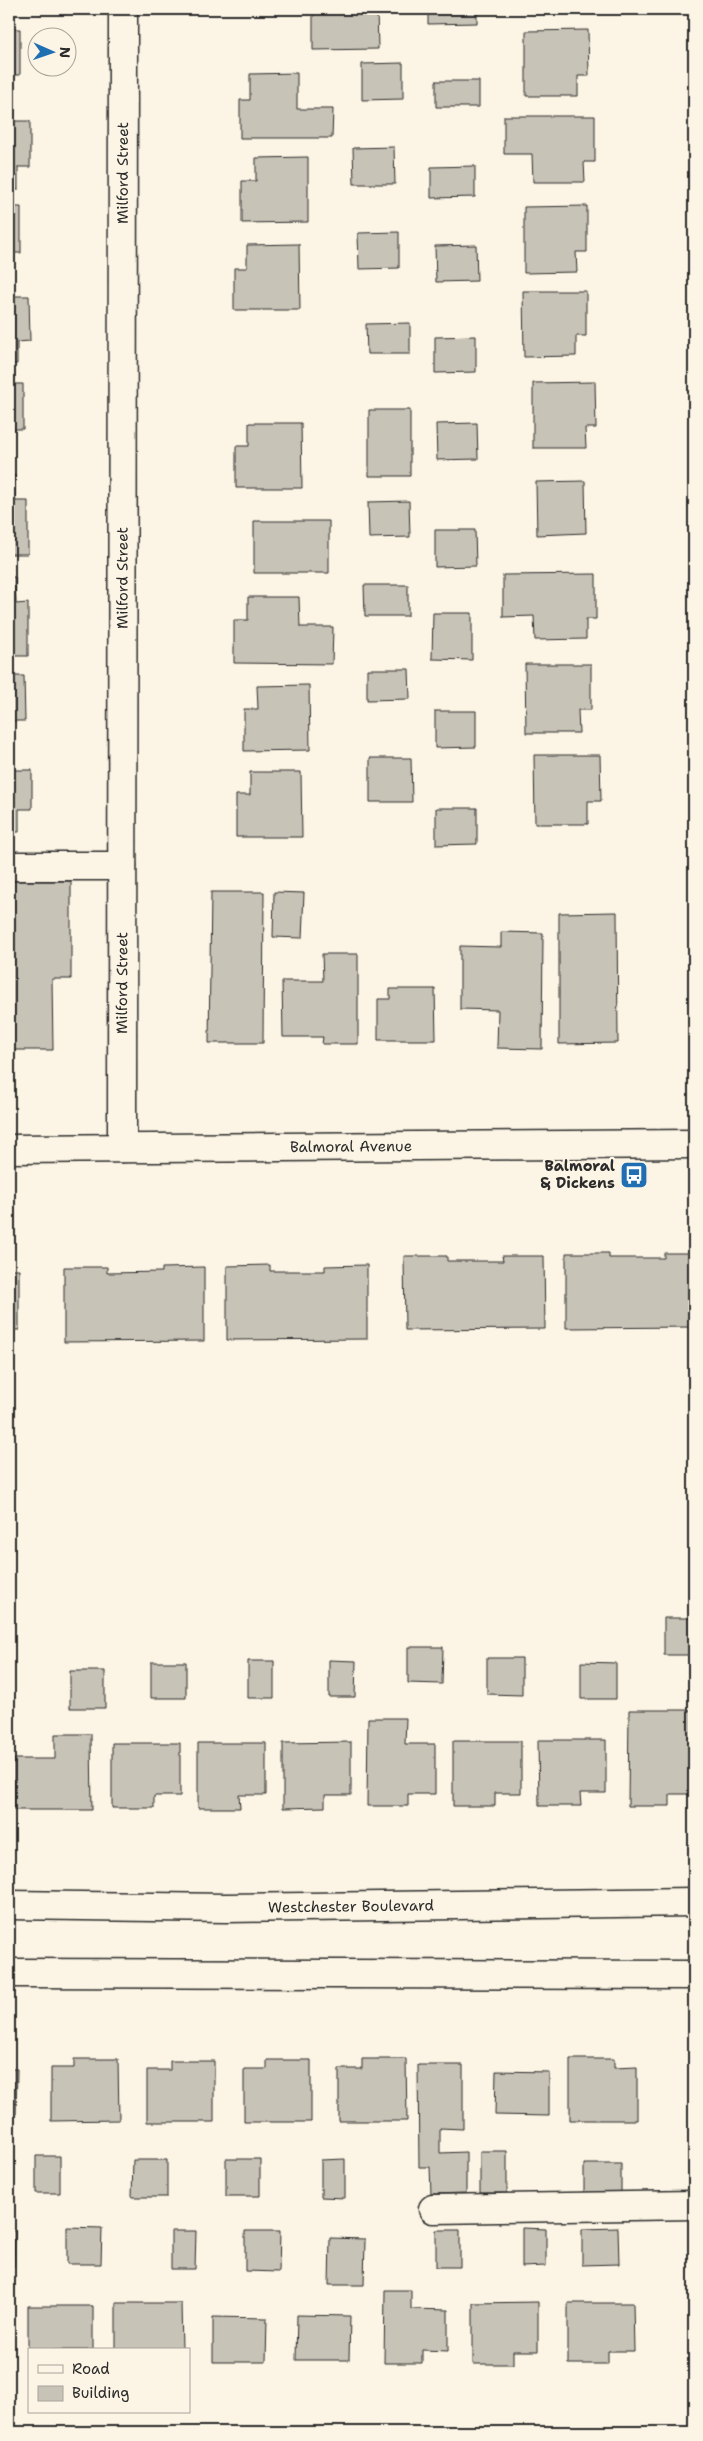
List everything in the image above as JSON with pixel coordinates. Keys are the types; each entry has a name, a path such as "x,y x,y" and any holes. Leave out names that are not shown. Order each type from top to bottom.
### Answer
{"street":[{"name":"Milford Street","path":"122,1148 123,9"},
{"path":"9,866 122,866"},
{"name":"Balmoral Avenue","path":"9,1149 694,1144"},
{"name":"Westchester Boulevard","path":"9,1905 226,1908 694,1902"},
{"path":"9,1973 694,1975"},
{"path":"433,2209 694,2205"}],"building":[{"path":"313,9 377,9 378,49 313,50"},
{"path":"428,9 477,9 477,23 428,24"},
{"path":"9,29 20,29 20,75 9,75"},
{"path":"588,30 589,76 578,76 578,96 526,96 526,31"},
{"path":"403,63 403,99 362,100 362,64"},
{"path":"297,73 297,109 333,109 332,138 240,138 240,100 250,100 250,74"},
{"path":"436,81 479,81 479,107 436,107"},
{"path":"504,116 595,116 595,162 584,162 585,182 533,182 532,154 504,154"},
{"path":"9,121 30,121 30,167 18,167 18,190 9,190"},
{"path":"394,147 395,184 354,184 353,148"},
{"path":"308,157 308,222 242,223 242,181 256,181 256,158"},
{"path":"475,166 475,197 431,198 431,167"},
{"path":"587,206 587,252 576,252 577,272 524,273 524,207"},
{"path":"9,207 21,207 21,253 9,253"},
{"path":"399,232 399,268 359,269 358,233"},
{"path":"299,244 300,310 234,310 234,268 247,268 247,245"},
{"path":"476,245 477,281 436,282 435,246"},
{"path":"523,291 586,291 586,336 576,336 576,356 524,357"},
{"path":"9,296 29,296 30,341 17,342 17,364 9,364"},
{"path":"410,323 410,354 367,354 366,324"},
{"path":"476,336 476,372 435,373 435,337"},
{"path":"595,382 596,428 585,428 586,448 533,448 533,383"},
{"path":"9,384 23,384 23,429 10,429 10,452"},
{"path":"369,410 410,410 410,476 369,476"},
{"path":"249,423 301,423 302,488 236,488 236,446 249,446"},
{"path":"477,423 478,459 437,460 436,424"},
{"path":"9,475 15,475 15,501 28,501 28,554 9,554"},
{"path":"585,481 586,533 537,535 536,482"},
{"path":"409,501 410,537 369,538 368,502"},
{"path":"254,521 329,521 329,573 254,573"},
{"path":"435,530 475,530 476,566 435,567"},
{"path":"596,574 596,619 586,619 586,639 535,640 534,616 503,617 503,575"},
{"path":"9,577 15,577 16,604 28,603 28,656 9,656"},
{"path":"364,585 408,585 408,616 365,616"},
{"path":"248,597 299,597 300,627 333,627 332,664 234,663 234,620 248,620"},
{"path":"433,613 472,613 472,660 432,659"},
{"path":"525,664 591,664 591,710 578,710 579,733 526,733"},
{"path":"367,669 409,669 410,699 367,700"},
{"path":"9,676 24,676 25,721 11,721 11,744 9,744"},
{"path":"309,685 310,750 244,751 244,709 258,709 257,686"},
{"path":"435,711 476,711 476,747 435,748"},
{"path":"534,755 600,755 601,801 588,801 588,824 535,824"},
{"path":"370,758 411,758 412,802 370,802"},
{"path":"9,770 32,770 32,809 19,809 19,832 9,832"},
{"path":"250,772 301,772 302,837 236,837 236,795 250,795"},
{"path":"436,808 477,808 477,844 436,845"},
{"path":"11,881 71,881 71,979 52,979 53,1050 11,1050"},
{"path":"211,892 264,892 263,1043 209,1043"},
{"path":"274,892 304,893 302,938 273,937"},
{"path":"617,912 618,1043 559,1044 559,913"},
{"path":"501,932 543,933 542,1049 497,1048 498,1010 460,1009 460,946 501,947"},
{"path":"322,954 358,954 358,1044 322,1044 323,1037 283,1037 282,981 323,981"},
{"path":"390,989 435,989 436,1040 378,1040 378,999 390,999"},
{"path":"566,1253 609,1253 609,1258 664,1258 664,1253 694,1253 694,1327 566,1328"},
{"path":"404,1256 447,1256 447,1261 503,1261 502,1256 544,1256 545,1329 405,1330"},
{"path":"270,1265 270,1271 325,1271 325,1266 367,1265 367,1339 227,1340 227,1266"},
{"path":"64,1267 107,1267 107,1273 162,1272 162,1268 204,1267 204,1341 64,1342"},
{"path":"9,1269 19,1269 19,1330 9,1330"},
{"path":"664,1618 694,1618 694,1655 664,1655"},
{"path":"408,1647 443,1647 442,1684 408,1683"},
{"path":"487,1658 522,1658 522,1695 487,1694"},
{"path":"329,1660 356,1661 355,1697 329,1697"},
{"path":"248,1661 274,1661 274,1698 248,1698"},
{"path":"151,1662 186,1662 186,1698 151,1698"},
{"path":"581,1662 616,1663 616,1699 581,1699"},
{"path":"70,1671 105,1671 105,1708 70,1708"},
{"path":"629,1710 694,1710 694,1794 670,1794 670,1806 628,1806"},
{"path":"368,1718 406,1718 405,1744 435,1744 435,1794 408,1794 408,1806 367,1806"},
{"path":"55,1734 91,1734 92,1810 14,1810 14,1759 55,1759"},
{"path":"538,1740 606,1740 606,1793 580,1793 581,1806 539,1806"},
{"path":"453,1741 521,1741 521,1793 495,1793 495,1806 453,1806"},
{"path":"351,1742 351,1795 325,1795 325,1807 283,1808 283,1743"},
{"path":"112,1743 180,1743 180,1796 154,1796 154,1808 112,1808"},
{"path":"198,1743 266,1743 266,1795 239,1795 240,1808 198,1808"},
{"path":"74,2059 118,2059 119,2120 51,2121 51,2068 74,2068"},
{"path":"362,2059 406,2059 407,2121 339,2121 339,2069 362,2069"},
{"path":"570,2059 614,2059 614,2068 637,2067 637,2120 570,2120"},
{"path":"267,2060 311,2060 311,2122 244,2122 244,2069 267,2069"},
{"path":"170,2061 214,2061 214,2122 147,2122 147,2070 170,2070"},
{"path":"418,2065 463,2065 463,2129 440,2128 440,2153 466,2152 466,2193 431,2194 430,2167 419,2167"},
{"path":"9,2069 17,2069 16,2114 9,2114"},
{"path":"496,2071 549,2072 549,2116 495,2115"},
{"path":"480,2151 507,2151 507,2193 480,2193"},
{"path":"36,2156 60,2156 60,2193 36,2193"},
{"path":"226,2159 260,2159 260,2196 226,2196"},
{"path":"345,2159 345,2198 321,2197 321,2160"},
{"path":"133,2160 167,2160 167,2197 132,2197"},
{"path":"584,2164 621,2164 621,2192 584,2193"},
{"path":"67,2227 102,2228 101,2264 67,2264"},
{"path":"522,2228 546,2229 546,2266 522,2267"},
{"path":"618,2228 619,2264 582,2265 582,2229"},
{"path":"436,2230 460,2230 460,2267 436,2267"},
{"path":"9,2231 15,2231 14,2267 9,2267"},
{"path":"171,2231 196,2231 195,2269 171,2269"},
{"path":"245,2231 280,2231 279,2272 245,2271"},
{"path":"330,2238 365,2239 364,2285 329,2285"},
{"path":"385,2290 411,2290 411,2309 448,2310 448,2351 422,2350 422,2363 384,2363"},
{"path":"538,2302 538,2351 513,2351 513,2364 473,2364 473,2303"},
{"path":"116,2303 181,2303 182,2348 116,2348"},
{"path":"568,2303 633,2303 634,2351 608,2351 608,2364 568,2364"},
{"path":"28,2306 93,2306 93,2348 28,2348"},
{"path":"297,2315 350,2316 349,2360 296,2360"},
{"path":"213,2317 267,2318 266,2362 213,2362"}],"place":[{"name":"Balmoral & Dickens","path":"634,1175"}]}
